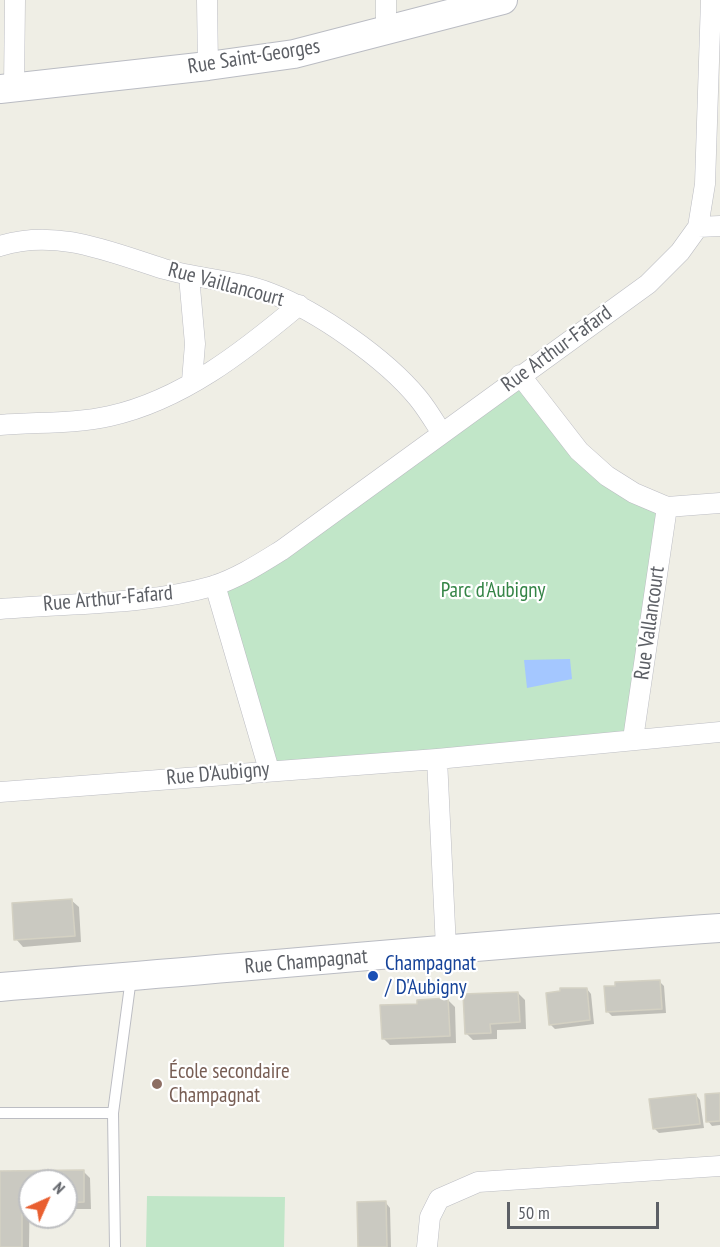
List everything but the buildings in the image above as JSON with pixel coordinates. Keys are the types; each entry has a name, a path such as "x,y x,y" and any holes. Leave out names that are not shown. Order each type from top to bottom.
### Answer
{"street":[{"path":"7,88 15,0"},
{"path":"207,0 208,66"},
{"path":"386,0 386,32"},
{"name":"Rue Saint-Georges","path":"7,88 294,54 503,0"},
{"name":"Rue Arthur-Fafard","path":"0,609 154,597 215,585 249,570 282,550 441,432 648,284 680,252 698,227 705,184 711,0"},
{"path":"698,227 720,226"},
{"name":"Rue Vaillancourt","path":"0,246 21,240 50,238 78,242 189,276 247,286 299,305 392,371 418,398 441,432"},
{"path":"189,276 195,344 192,381"},
{"path":"0,425 108,417 163,399 249,348 299,305"},
{"path":"520,375 586,457 607,476 634,493 667,507 720,503"},
{"name":"Rue Vallancourt","path":"633,739 667,507"},
{"path":"215,585 269,770"},
{"name":"Rue D'Aubigny","path":"0,792 436,759 720,732"},
{"path":"436,759 446,948"},
{"name":"Rue Champagnat","path":"0,987 311,962 446,948 720,928"},
{"path":"427,1247 430,1217 439,1199 478,1182 720,1166"}],"lane":[{"path":"115,1247 113,1113 131,976"},
{"path":"0,1113 113,1113"}],"green space":[{"name":"Parc d'Aubigny","path":"520,375 579,451 667,507 633,739 269,770 215,585"},
{"path":"147,1196 285,1197 284,1247 146,1247"}],"water":[{"path":"570,659 572,679 527,688 524,660"}],"place":[{"name":"Champagnat / D'Aubigny","path":"373,976"},
{"name":"École secondaire Champagnat","path":"157,1084"}]}
